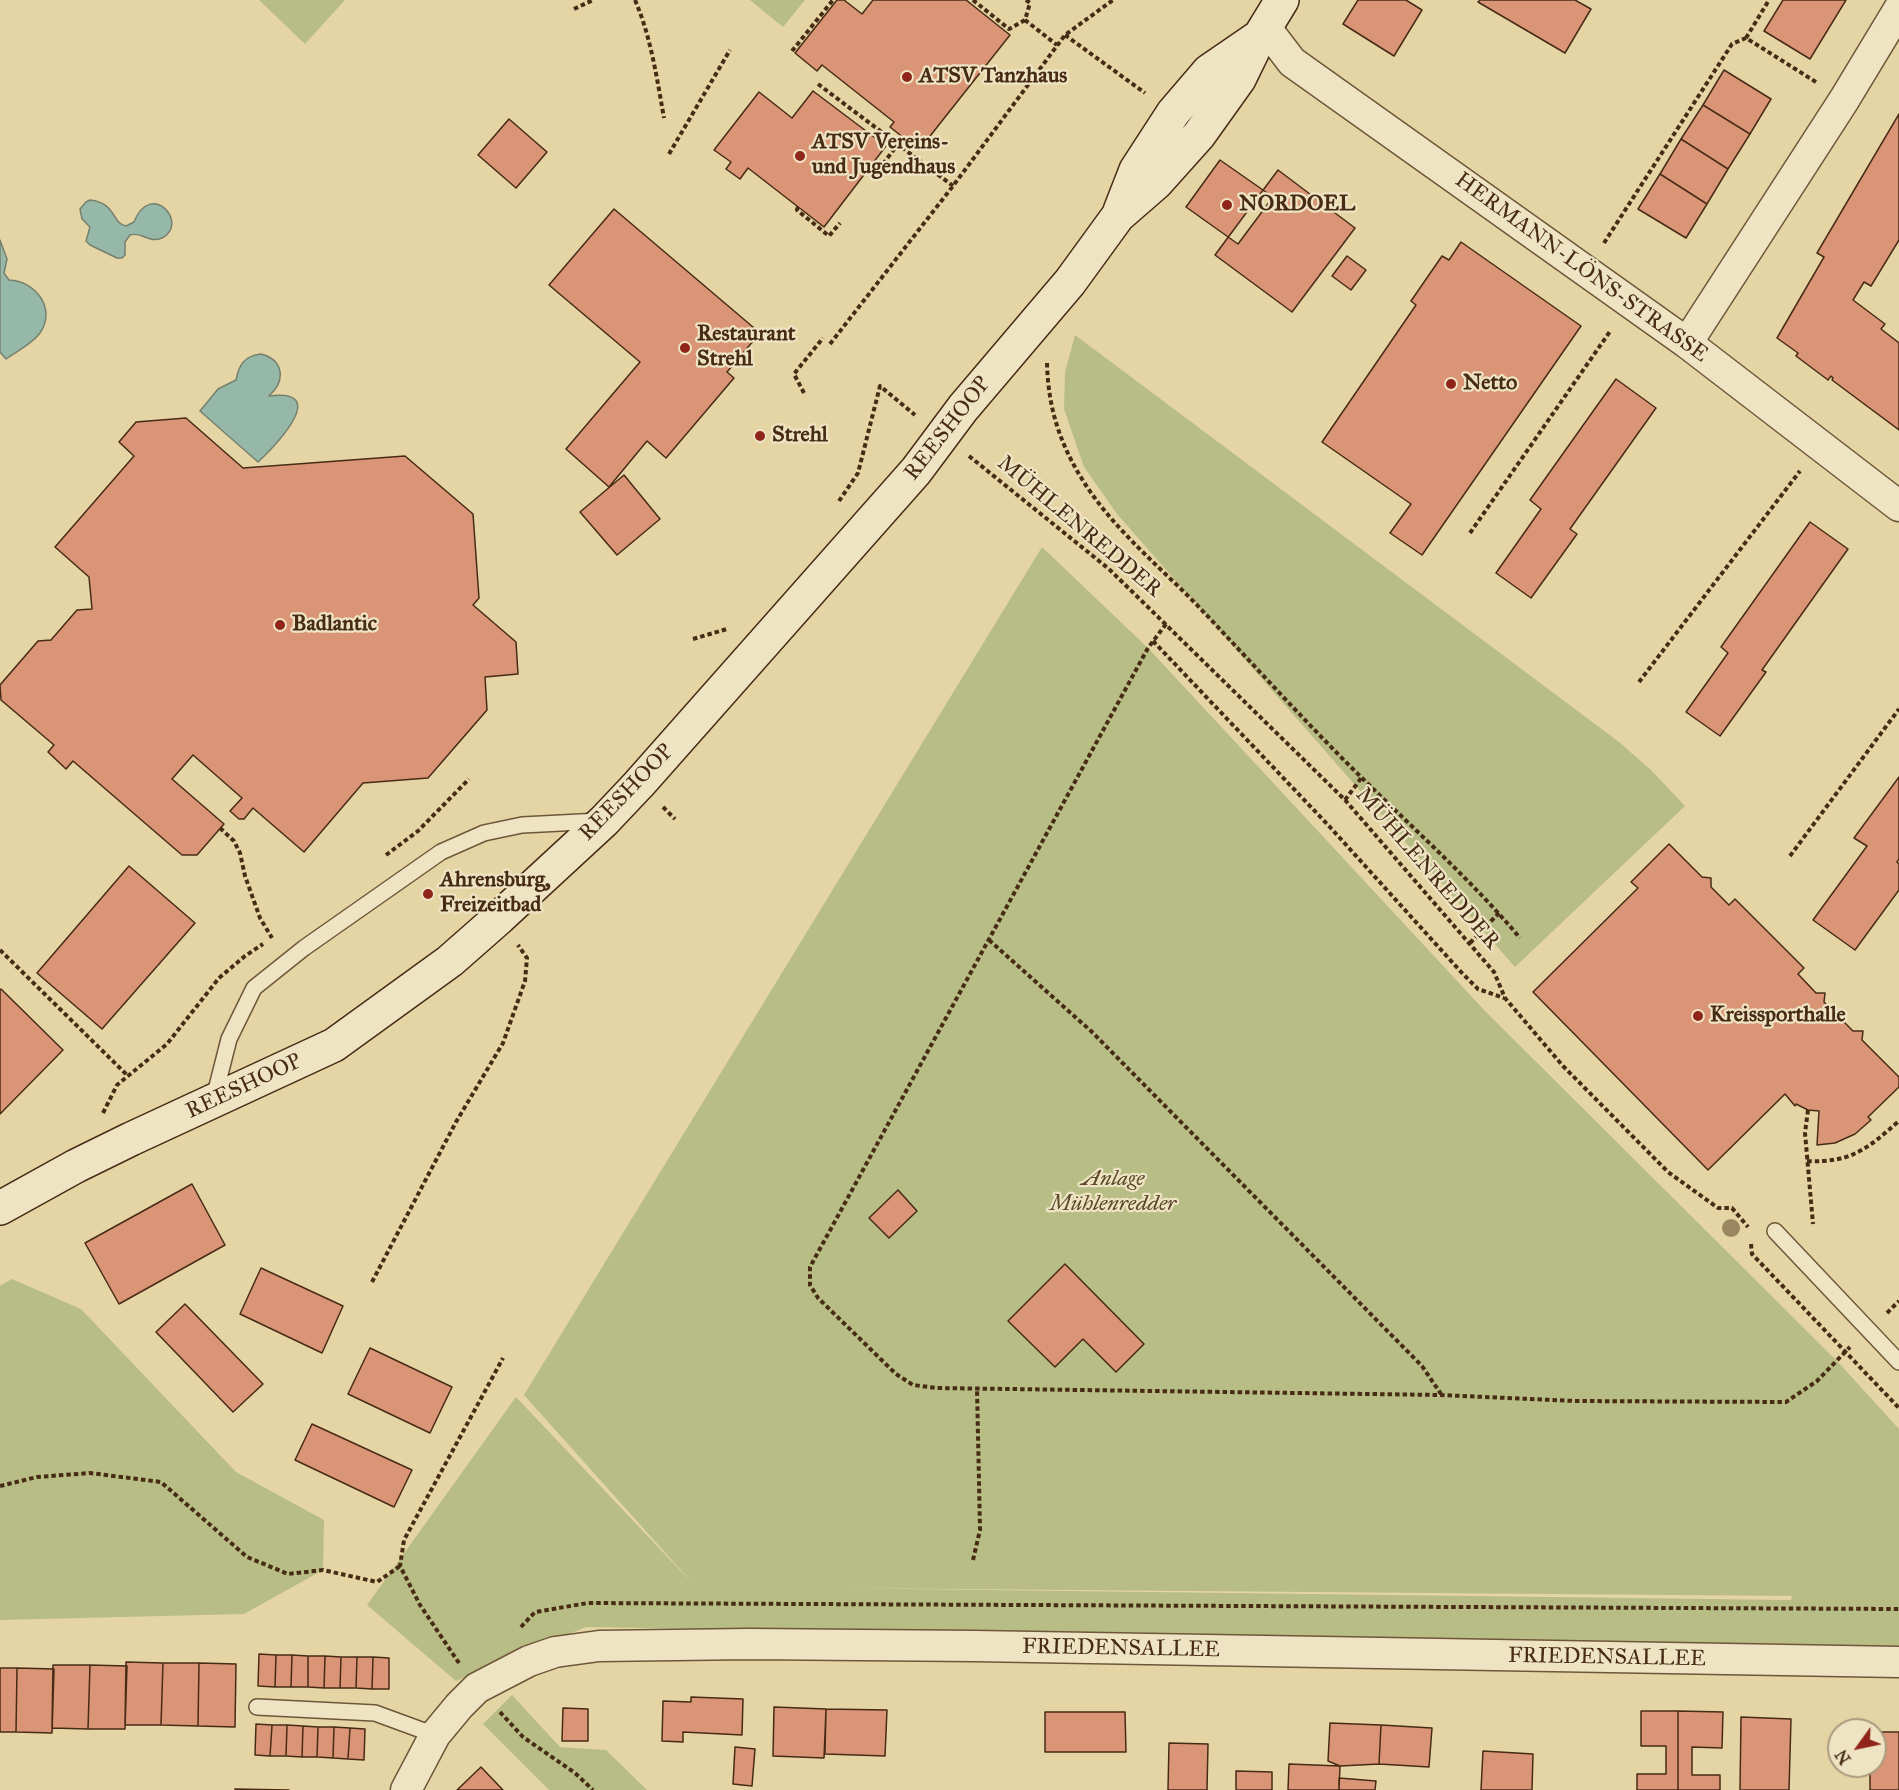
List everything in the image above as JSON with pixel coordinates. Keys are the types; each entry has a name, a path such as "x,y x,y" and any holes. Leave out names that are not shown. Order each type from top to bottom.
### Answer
{"street":[{"name":"REESHOOP","path":"0,1208 76,1166 334,1045 450,961 604,821 916,471 942,436 1070,282 1119,216 1156,183 1199,135 1239,79 1282,0"},
{"path":"1687,343 1844,100 1899,9"},
{"name":"REESHOOP","path":"1119,216 1137,170 1173,113 1209,71 1263,32"},
{"name":"HERMANN-LÖNS-STRASSE","path":"1263,32 1292,63 1687,343 1899,506"},
{"name":"FRIEDENSALLEE","path":"406,1790 435,1735 459,1706 477,1689 529,1661 555,1652 598,1646 749,1644 975,1646 1899,1662"}],"lane":[{"path":"213,1101 229,1039 254,988 304,948 441,852 484,833 522,825 604,821"},
{"path":"1775,1231 1899,1362"},
{"path":"257,1707 375,1713 435,1735"}],"path":[{"path":"574,9 593,0"},
{"path":"635,0 641,14 655,68 664,118"},
{"path":"792,51 832,0"},
{"path":"973,0 1009,29 1025,20 1030,3 1026,0"},
{"path":"830,344 953,186 1065,35 1113,0"},
{"path":"1586,272 1732,44 1746,38 1769,0"},
{"path":"1025,20 1057,45"},
{"path":"1065,35 1173,113"},
{"path":"1746,38 1844,100"},
{"path":"669,154 730,50"},
{"path":"818,84 953,186"},
{"path":"874,176 898,144"},
{"path":"798,207 797,210 829,236 840,223"},
{"path":"1470,532 1631,303"},
{"path":"804,393 794,374 823,338"},
{"name":"MÜHLENREDDER","path":"839,502 858,473 880,386 1109,569 1346,800 1494,972 1505,998 1563,1065 1668,1172 1718,1208 1732,1208 1748,1226 1752,1254 1899,1408"},
{"path":"1056,429 1082,479 1117,526 1521,938"},
{"path":"1639,682 1819,446"},
{"path":"1166,624 1148,648 810,1267 810,1285 818,1298 896,1374 913,1385 936,1388 1441,1395 1575,1401 1786,1402 1817,1381 1845,1352"},
{"path":"693,639 734,626"},
{"path":"1153,641 1329,826 1462,973 1478,989 1505,998"},
{"path":"1790,856 1899,709"},
{"path":"1346,800 1362,777"},
{"path":"220,828 237,847 260,918 272,938"},
{"path":"1470,943 1499,913"},
{"path":"372,1282 456,1122 503,1043 525,981 527,958 500,917"},
{"path":"989,939 1091,1031 1422,1366 1441,1395"},
{"path":"0,950 128,1076"},
{"path":"1808,1110 1805,1133 1813,1224"},
{"path":"1807,1161 1838,1161 1860,1152 1899,1121"},
{"path":"503,1358 404,1540 400,1566 420,1605 477,1689 523,1737 575,1773 593,1790"},
{"path":"973,1560 980,1530 977,1388"},
{"path":"0,1485 37,1477 90,1473 161,1482 247,1557 288,1574 323,1570 377,1581 400,1566"},
{"path":"974,1605 1899,1609"}],"green space":[{"path":"259,0 345,0 305,44"},
{"path":"750,0 805,0 783,27"},
{"path":"1075,335 1619,742 1651,770 1685,806 1515,967 1117,514 1084,467 1064,409 1065,372"},
{"name":"Anlage Mühlenredder","path":"1042,547 1148,648 1485,1011 1837,1361 1899,1429 1899,1649 586,1627 456,1681 367,1605 516,1397 695,1586 524,1395","holes":["829,1588 1792,1596 1791,1600"]},
{"path":"12,1279 81,1309 236,1472 324,1520 323,1570 244,1614 0,1620 0,1286"},
{"path":"512,1695 560,1747 606,1750 647,1790 549,1790 483,1724"}],"shaded area":[{"path":"90,200 105,205 121,224 126,226 134,222 141,210 149,204 158,204 170,215 172,224 170,232 162,238 153,240 134,234 130,235 125,242 125,255 117,258 86,241 90,227 82,219 80,209"},
{"path":"0,240 7,259 4,273 9,280 27,285 35,291 45,306 46,314 45,324 37,337 6,359 0,352"},
{"path":"261,354 274,361 280,372 278,384 269,396 287,396 296,401 298,409 286,432 258,462 200,411 218,389 236,380 239,369 247,359"}],"building":[{"name":"ATSV Tanzhaus","path":"837,0 844,0 862,14 873,0 966,0 1010,35 919,150 890,127 894,122 822,65 817,71 795,53"},
{"path":"1358,0 1406,0 1422,10 1394,56 1343,24"},
{"path":"1480,0 1575,0 1591,9 1565,53 1478,2"},
{"path":"1783,0 1846,0 1810,59 1764,31"},
{"path":"1724,70 1771,99 1750,134 1703,105"},
{"name":"ATSV Vereins- und Jugendhaus","path":"813,91 886,146 824,227 748,168 740,179 726,169 731,162 714,150 759,92 792,118"},
{"path":"1703,105 1750,134 1728,169 1681,139"},
{"path":"1899,114 1899,240 1871,286 1864,282 1853,300 1885,324 1881,329 1899,343 1899,430 1832,380 1831,376 1828,380 1796,356 1798,353 1777,338 1824,257 1817,253"},
{"path":"509,119 547,152 516,188 478,155"},
{"path":"1681,139 1728,169 1707,204 1660,174"},
{"path":"1220,160 1273,197 1238,244 1186,207"},
{"path":"1278,170 1355,228 1292,312 1215,255"},
{"path":"1660,174 1707,204 1686,238 1638,209"},
{"name":"Restaurant Strehl","path":"614,209 760,333 727,372 734,378 666,458 647,441 609,487 566,449 640,362 549,285"},
{"name":"Netto","path":"1461,242 1581,326 1422,555 1390,533 1411,504 1322,442 1416,305 1411,301 1442,256 1449,260"},
{"path":"1347,256 1366,270 1351,290 1332,276"},
{"path":"1616,379 1656,408 1570,529 1577,534 1531,598 1496,573 1541,509 1530,500"},
{"name":"Badlantic","path":"186,418 243,468 405,456 473,514 479,598 473,605 516,642 518,674 485,677 487,710 428,778 363,783 304,852 253,808 244,819 239,819 230,811 242,798 193,755 172,779 224,824 197,855 182,855 73,761 66,769 48,752 54,745 1,700 0,685 38,641 51,640 77,610 92,609 89,577 55,547 134,456 119,442 136,422"},
{"path":"624,475 660,519 617,555 580,512"},
{"path":"1810,522 1848,549 1762,670 1766,672 1720,736 1686,712 1728,653 1721,647"},
{"path":"1899,777 1899,859 1897,862 1899,864 1899,890 1855,950 1813,920 1867,846 1854,838"},
{"name":"Kreissporthalle","path":"1669,844 1702,877 1711,878 1711,887 1729,905 1735,899 1804,968 1798,974 1816,993 1825,993 1824,1002 1853,1031 1863,1031 1862,1040 1899,1077 1899,1087 1868,1117 1871,1120 1855,1134 1835,1143 1817,1145 1819,1111 1808,1110 1796,1104 1795,1106 1785,1094 1708,1170 1533,992 1638,888 1631,882"},
{"path":"129,866 195,923 102,1029 37,973"},
{"path":"0,990 63,1050 0,1114"},
{"path":"192,1184 225,1245 119,1304 85,1243"},
{"path":"898,1190 917,1211 889,1238 869,1218"},
{"path":"1065,1264 1144,1344 1116,1372 1083,1339 1055,1367 1008,1321"},
{"path":"261,1268 343,1306 322,1353 240,1314"},
{"path":"185,1304 263,1384 233,1412 156,1332"},
{"path":"370,1348 452,1387 430,1433 348,1394"},
{"path":"312,1424 412,1470 394,1507 295,1460"},
{"path":"259,1654 276,1655 275,1687 258,1686"},
{"path":"276,1655 292,1655 291,1687 275,1687"},
{"path":"292,1655 308,1656 308,1687 291,1687"},
{"path":"308,1656 325,1656 324,1688 308,1687"},
{"path":"325,1656 341,1657 340,1688 324,1688"},
{"path":"341,1657 357,1657 356,1688 340,1688"},
{"path":"357,1657 373,1657 372,1689 356,1688"},
{"path":"373,1657 389,1658 389,1689 372,1689"},
{"path":"126,1662 163,1663 161,1725 125,1725"},
{"path":"163,1663 199,1663 198,1726 161,1725"},
{"path":"199,1663 236,1664 235,1727 198,1726"},
{"path":"53,1665 90,1665 88,1729 52,1728"},
{"path":"90,1665 127,1666 125,1729 88,1729"},
{"path":"0,1668 17,1668 16,1732 0,1732"},
{"path":"17,1668 54,1669 52,1733 16,1732"},
{"path":"691,1697 743,1699 742,1735 683,1732 683,1742 662,1741 663,1701 691,1702"},
{"path":"774,1707 826,1709 824,1758 773,1756"},
{"path":"563,1708 588,1709 588,1741 562,1741"},
{"path":"826,1709 887,1710 885,1756 825,1754"},
{"path":"1641,1711 1678,1711 1678,1790 1637,1790 1637,1774 1666,1774 1666,1746 1641,1746"},
{"path":"1678,1711 1723,1712 1722,1748 1692,1747 1692,1775 1720,1775 1720,1790 1678,1790"},
{"path":"1045,1712 1125,1712 1126,1752 1045,1752"},
{"path":"1741,1717 1791,1719 1789,1790 1740,1790"},
{"path":"1330,1723 1381,1725 1379,1764 1340,1766 1328,1761"},
{"path":"256,1724 272,1725 270,1756 255,1755"},
{"path":"272,1725 287,1725 286,1756 270,1756"},
{"path":"287,1725 303,1726 302,1757 286,1756"},
{"path":"1381,1725 1432,1728 1429,1767 1379,1764"},
{"path":"303,1726 318,1727 317,1757 302,1757"},
{"path":"318,1727 334,1727 333,1758 317,1757"},
{"path":"334,1727 350,1728 348,1759 333,1758"},
{"path":"350,1728 365,1729 364,1760 348,1759"},
{"path":"1887,1732 1899,1732 1899,1790 1870,1790 1870,1778 1887,1778"},
{"path":"1169,1743 1208,1744 1207,1790 1168,1790"},
{"path":"735,1747 755,1749 752,1786 733,1784"},
{"path":"1483,1751 1533,1754 1532,1790 1481,1790"},
{"path":"1289,1764 1340,1766 1339,1790 1288,1790"},
{"path":"481,1767 503,1790 457,1790"},
{"path":"1236,1771 1272,1772 1272,1790 1236,1790"},
{"path":"1339,1778 1376,1781 1375,1790 1339,1790"},
{"path":"235,1789 289,1790 235,1790"}],"place":[{"name":"ATSV Tanzhaus","path":"907,77"},
{"name":"ATSV Vereins- und Jugendhaus","path":"800,156"},
{"name":"NORDOEL","path":"1227,205"},
{"name":"Restaurant Strehl","path":"685,348"},
{"name":"Netto","path":"1451,384"},
{"name":"Strehl","path":"760,436"},
{"name":"Badlantic","path":"280,625"},
{"name":"Ahrensburg, Freizeitbad","path":"428,894"},
{"name":"Kreissporthalle","path":"1698,1016"}]}
